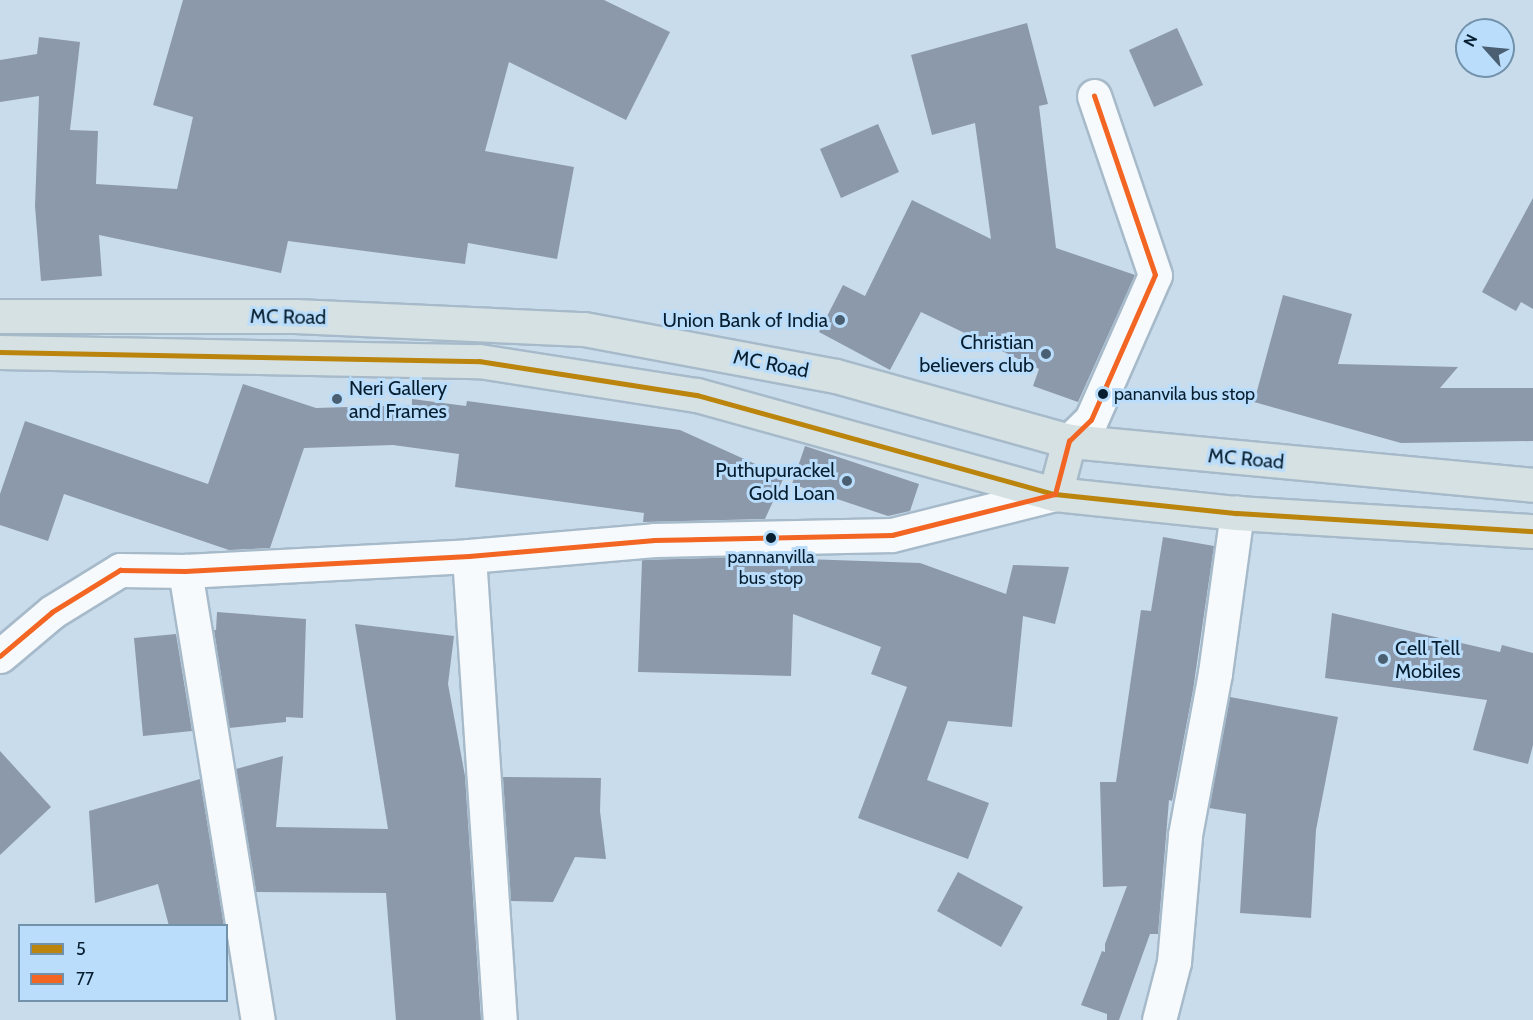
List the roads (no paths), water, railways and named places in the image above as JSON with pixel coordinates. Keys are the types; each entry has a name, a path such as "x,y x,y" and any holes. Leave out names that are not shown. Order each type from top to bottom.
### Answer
{"main road":[{"name":"MC Road","path":"0,316 295,316 585,329 836,376 1069,441 1533,485"},
{"name":"MC Road","path":"0,352 490,363 697,395 1055,494 1237,513 1533,531"},
{"path":"1055,494 1069,441"}],"street":[{"path":"1069,441 1091,420 1155,275 1094,96"},
{"path":"0,656 52,612 120,570 185,571 469,556 654,540 892,535 1055,494"},
{"path":"1160,1020 1174,962 1185,835 1215,673 1237,513"},
{"path":"469,556 500,1020"},
{"path":"185,571 258,1020"}],"place":[{"name":"Union Bank of India","path":"840,320"},
{"name":"Christian believers club","path":"1046,354"},
{"name":"pananvila bus stop","path":"1103,394"},
{"name":"Neri Gallery and Frames","path":"337,399"},
{"name":"Puthupurackel Gold Loan","path":"847,481"},
{"name":"pannanvilla bus stop","path":"771,538"},
{"name":"Cell Tell Mobiles","path":"1383,659"}]}
